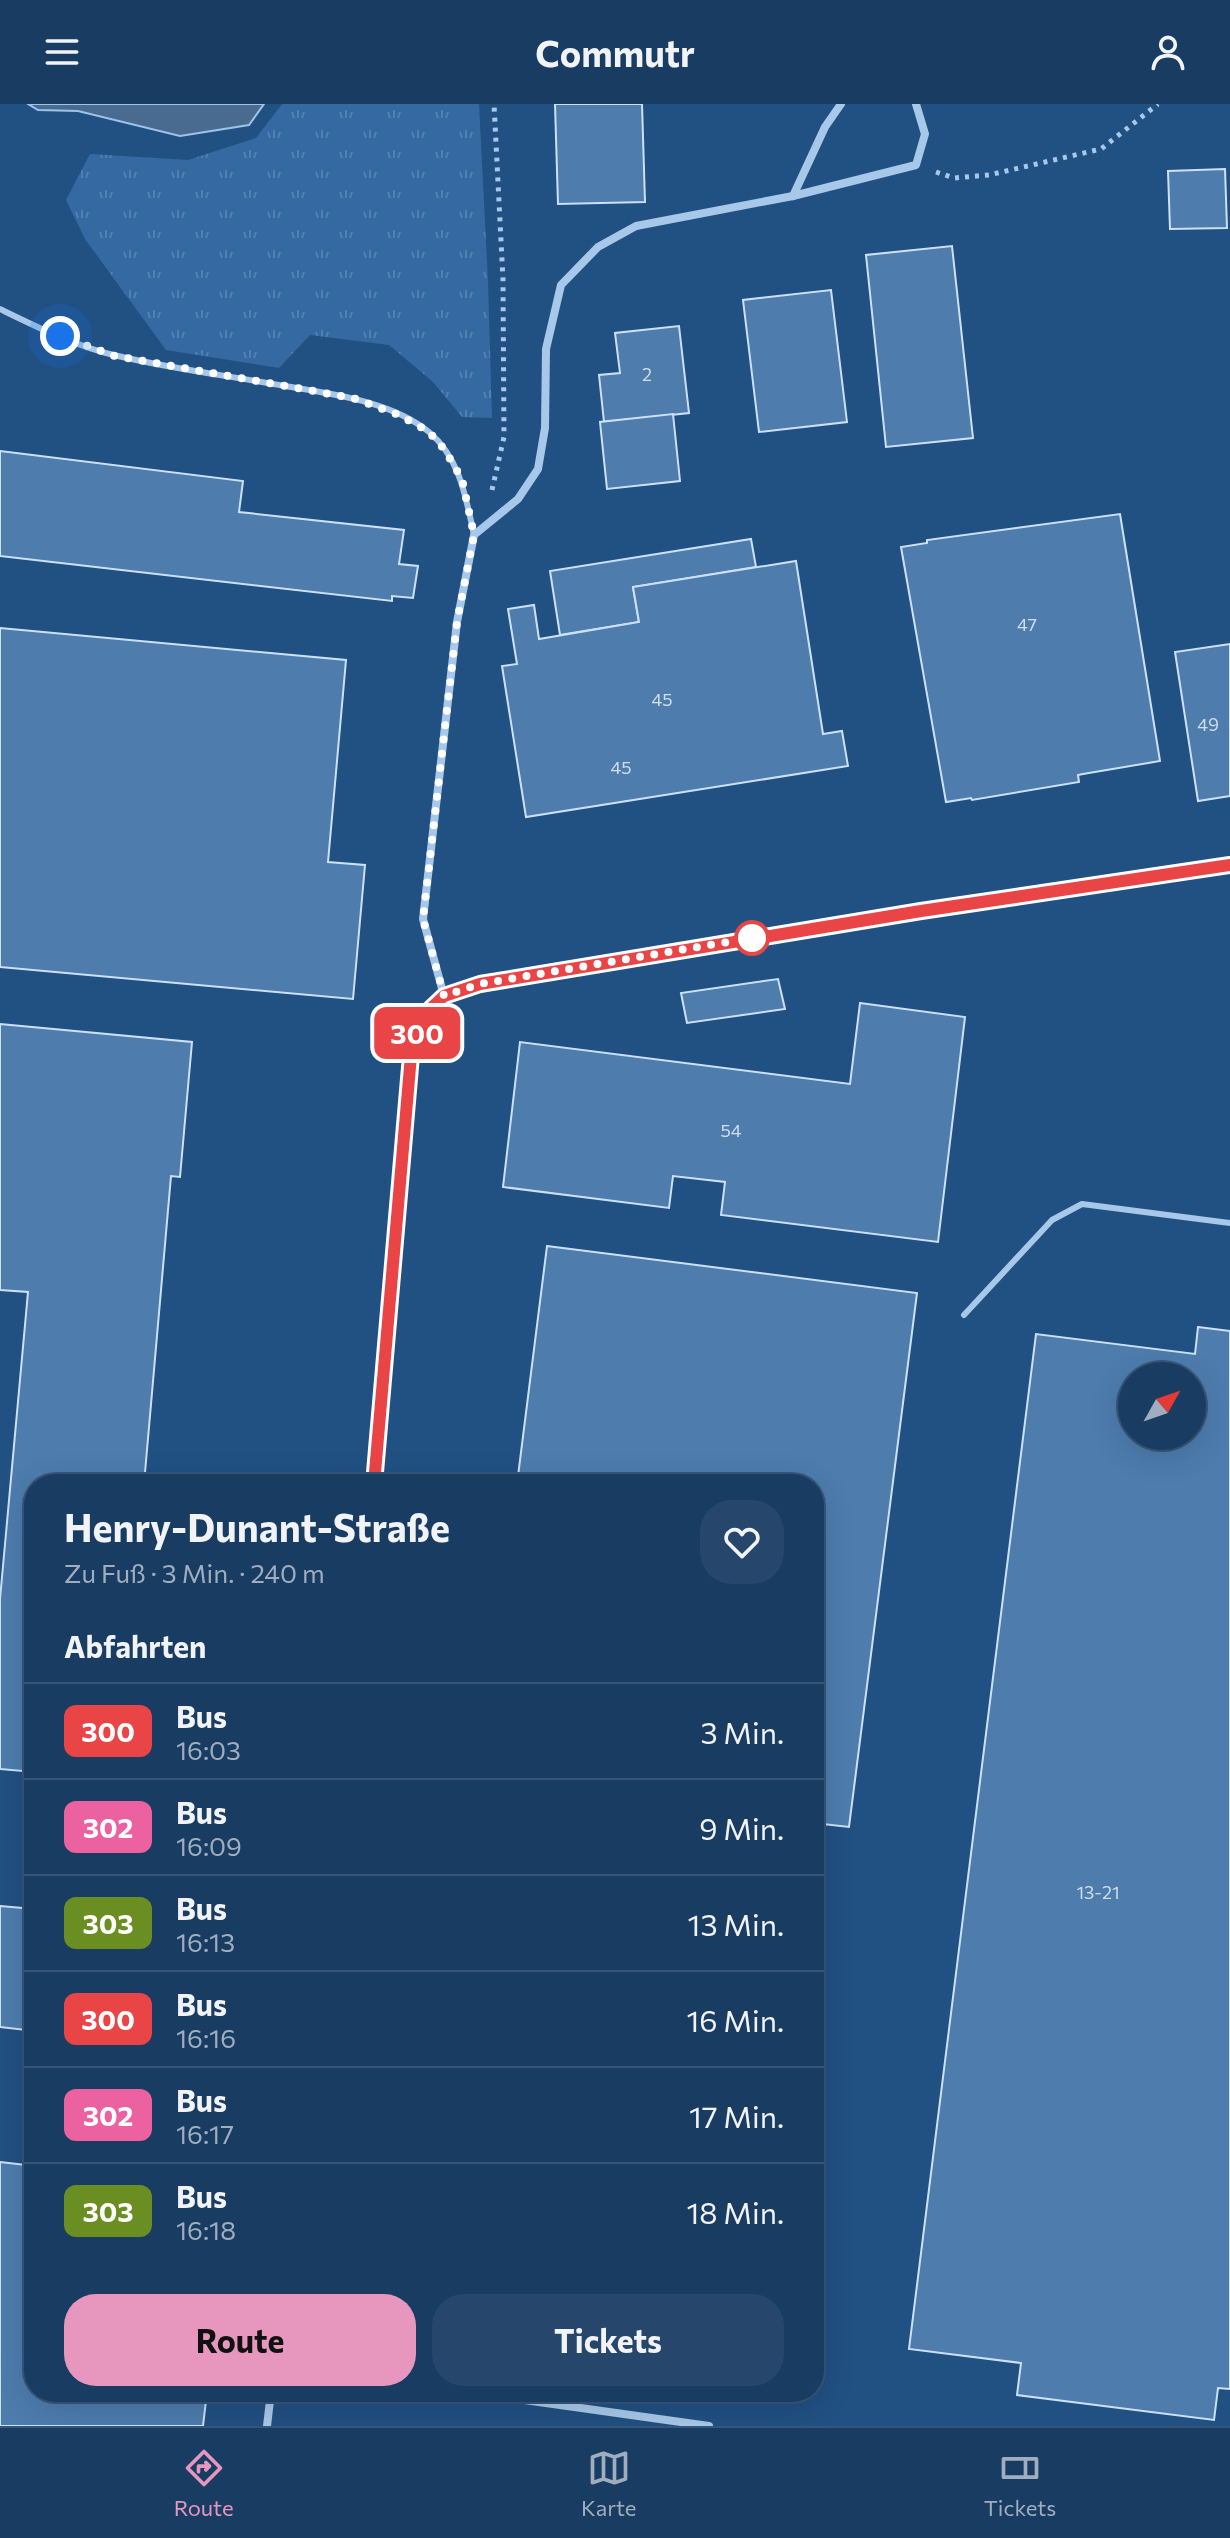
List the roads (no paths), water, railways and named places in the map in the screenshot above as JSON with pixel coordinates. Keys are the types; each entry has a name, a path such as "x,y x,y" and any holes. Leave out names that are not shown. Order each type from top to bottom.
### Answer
{"street":[{"path":"793,196 825,127 841,104"},
{"path":"444,996 423,919 457,622 474,535 518,499 538,469 545,428 546,349 561,285 598,247 636,226 793,196 916,165 925,134 916,104"},
{"path":"375,1474 412,1044 426,1013 444,996 480,984 545,972 1230,865"},
{"path":"267,2426 270,2402"},
{"path":"538,2402 709,2426"}],"lane":[{"path":"0,309 115,356 353,398 399,415 428,431 444,449 462,479 474,535"},
{"path":"964,1315 1052,1220 1082,1204 1230,1223"}]}
